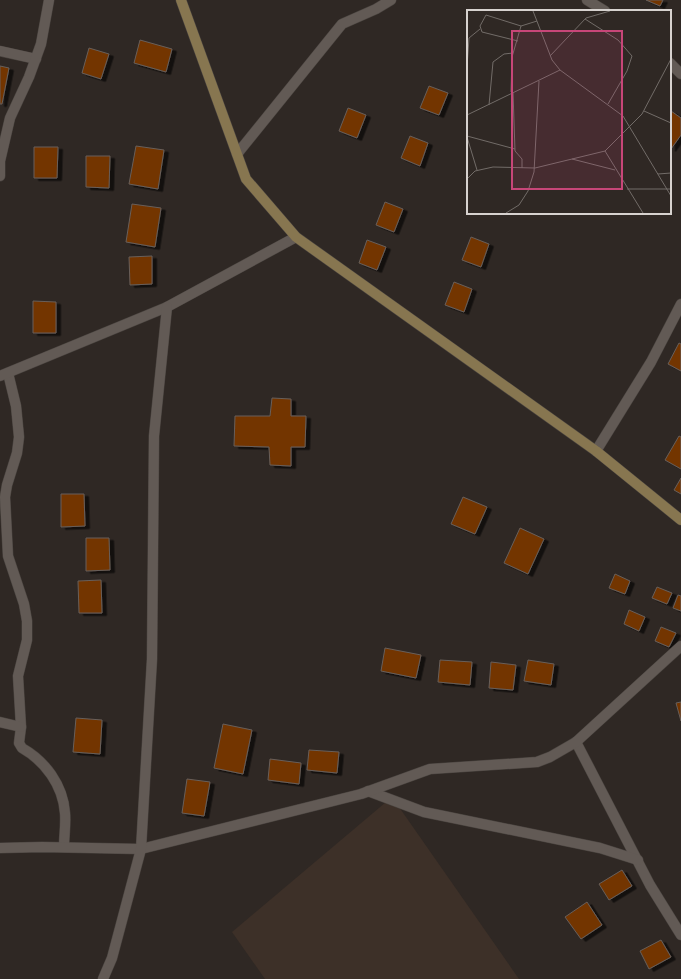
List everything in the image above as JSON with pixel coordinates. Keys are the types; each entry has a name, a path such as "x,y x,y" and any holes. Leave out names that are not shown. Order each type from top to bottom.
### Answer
{"street":[{"path":"0,176 3,135 36,59 41,44 49,0"},
{"path":"182,0 246,179 296,237 596,451 681,520"},
{"path":"237,154 342,24 376,9 391,0"},
{"path":"587,0 602,10"},
{"path":"0,51 36,59"},
{"path":"671,64 681,74"},
{"path":"64,847 65,812 60,790 47,768 22,748 19,743 20,727 18,676 27,640 27,621 24,604 8,556 5,497 7,485 17,453 19,437 16,406 4,375 167,307 296,237"},
{"path":"596,451 651,362 681,304"},
{"path":"103,979 112,958 141,849 152,659 154,436 167,307"},
{"path":"0,848 64,847 141,849 368,791 430,769 537,762 550,757 576,742 681,646"},
{"path":"0,722 20,727"},
{"path":"576,742 650,885 681,935"},
{"path":"368,791 424,812 600,848 638,860"}],"shaded area":[{"path":"392,797 519,979 265,979 232,932"}],"building":[{"path":"646,0 663,0 660,6"},
{"path":"140,40 172,49 166,72 134,63"},
{"path":"89,48 109,54 101,79 82,73"},
{"path":"0,66 9,68 2,104 0,104"},
{"path":"429,86 448,93 439,115 420,108"},
{"path":"348,108 366,115 357,138 339,131"},
{"path":"671,111 681,118 681,135 671,149"},
{"path":"410,136 428,143 420,166 401,158"},
{"path":"136,146 164,150 158,189 129,184"},
{"path":"34,147 58,147 57,178 34,178"},
{"path":"86,156 110,156 109,188 86,187"},
{"path":"385,202 403,209 394,232 376,225"},
{"path":"132,204 161,208 155,247 126,242"},
{"path":"471,237 489,244 481,267 462,260"},
{"path":"367,240 386,247 377,270 359,263"},
{"path":"152,256 152,284 130,285 129,257"},
{"path":"454,282 472,289 464,312 445,305"},
{"path":"33,301 56,302 56,333 33,333"},
{"path":"679,343 681,344 681,371 668,364"},
{"path":"272,398 291,399 291,416 306,416 305,447 291,447 291,466 270,465 269,447 234,446 235,416 270,416"},
{"path":"679,436 681,437 681,469 665,460"},
{"path":"681,478 681,494 674,490"},
{"path":"61,494 84,494 85,526 61,527"},
{"path":"463,497 487,507 475,534 451,524"},
{"path":"520,528 544,539 528,574 504,563"},
{"path":"86,538 109,538 110,570 86,571"},
{"path":"615,574 630,581 625,594 609,588"},
{"path":"101,580 102,613 79,613 78,581"},
{"path":"657,587 672,593 667,604 652,598"},
{"path":"678,595 681,596 681,611 673,608"},
{"path":"629,610 645,617 639,631 624,624"},
{"path":"661,627 676,633 669,647 655,641"},
{"path":"385,648 421,655 416,678 381,671"},
{"path":"440,660 472,662 470,685 438,682"},
{"path":"528,660 554,664 551,685 524,681"},
{"path":"491,662 516,665 513,690 489,688"},
{"path":"681,702 681,721 676,703"},
{"path":"76,718 102,720 100,754 73,752"},
{"path":"223,724 252,730 243,774 214,768"},
{"path":"309,750 339,752 337,773 307,770"},
{"path":"270,759 301,763 299,784 268,780"},
{"path":"187,779 210,782 204,816 182,813"},
{"path":"622,870 632,886 609,900 599,884"},
{"path":"587,902 602,925 581,939 565,917"},
{"path":"661,940 671,957 649,969 640,951"}]}
